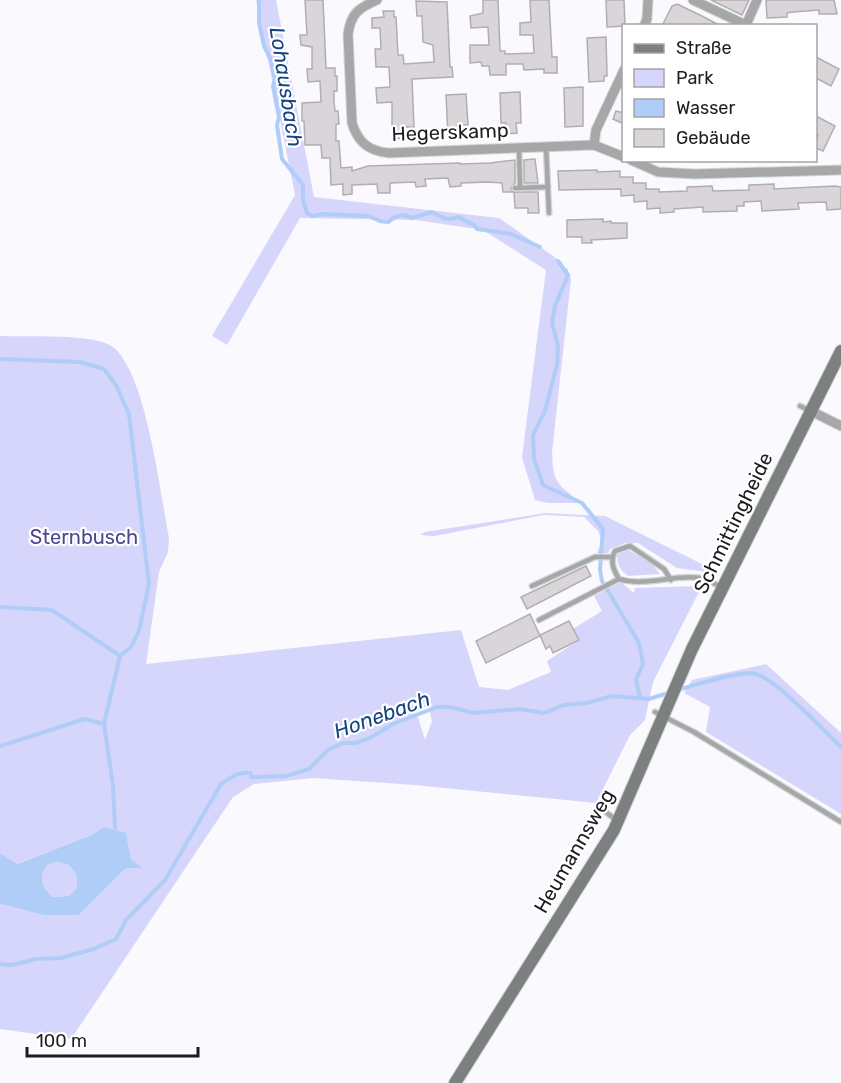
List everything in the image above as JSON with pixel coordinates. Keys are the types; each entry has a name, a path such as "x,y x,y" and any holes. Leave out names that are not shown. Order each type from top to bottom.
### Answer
{"street":[{"name":"Hegerskamp","path":"377,0 364,6 355,14 350,20 348,34 352,123 356,136 364,146 389,153 594,145 622,156"},
{"path":"645,24 648,0"},
{"path":"693,0 745,24"},
{"path":"747,24 757,0"},
{"path":"594,145 596,130 622,74"},
{"path":"636,162 658,172 695,174 841,170"},
{"name":"Schmittingheide","path":"663,711 723,588 805,408 841,351"},
{"path":"805,408 841,426"},
{"name":"Heumannsweg","path":"455,1083 618,822 663,711"}],"lane":[{"path":"546,146 549,213"},
{"path":"519,148 520,185"},
{"path":"514,188 548,187"},
{"path":"610,558 615,551 630,546 664,569 671,580"},
{"path":"532,586 595,558 610,558"},
{"path":"610,558 616,580"},
{"path":"539,620 616,580 627,582 701,578 723,588"},
{"path":"663,711 841,822"},
{"path":"602,808 618,822"}],"green space":[{"path":"256,0 276,0 314,197 499,218 563,263 559,268 567,268 571,279 552,452 557,481 577,503 548,503 535,500 522,457 546,270 483,230 416,220 300,218 227,345 212,336 295,195"},
{"name":"Sternbusch","path":"0,336 76,338 104,343 113,347 125,361 135,382 150,436 169,538 168,552 159,572 146,664 461,630 479,687 508,690 551,672 547,661 579,640 573,629 602,611 594,596 621,582 634,593 635,588 696,586 699,592 653,682 645,720 630,735 596,803 415,785 313,778 254,784 233,797 71,1039 0,1029 0,904 43,915 79,915 126,868 140,868 131,859 126,833 94,834 16,864 0,853","holes":["428,706 432,721 425,740 416,711"]},
{"path":"546,513 605,516 706,566 707,572 677,568 638,543 625,543 610,549 608,553 597,553 602,541 598,531 584,517 544,515 434,536 420,535 425,532"},
{"path":"628,550 651,563 660,574 628,576 620,567 617,554"},
{"path":"766,664 841,733 841,814 706,732 710,707 684,693 692,680"},
{"path":"57,862 69,865 76,874 77,888 69,896 52,897 43,886 44,870 48,865"}],"water":[{"path":"104,827 126,833 131,859 142,868 126,868 79,915 43,915 0,904 0,853 17,864 94,834","holes":["57,862 69,865 76,874 77,888 69,896 52,897 43,886 44,870 48,865"]}],"building":[{"path":"305,0 323,0 326,68 335,68 335,76 337,76 334,101 335,111 338,111 339,124 336,124 336,141 339,141 341,168 352,167 352,171 368,166 490,163 515,160 515,183 511,188 513,192 503,192 502,183 461,183 461,186 450,187 448,178 425,179 426,186 416,187 415,182 390,183 390,193 378,193 377,184 352,185 352,194 343,195 343,184 331,185 330,158 322,158 321,145 305,145 302,103 321,102 320,81 308,82 307,69 312,69 312,47 301,45 300,35 307,35"},
{"path":"483,0 498,0 500,51 505,51 505,54 534,53 533,35 520,35 520,23 531,22 530,0 549,0 552,57 557,57 557,73 544,73 544,69 524,70 523,64 506,64 506,75 490,75 489,66 482,66 481,62 470,63 470,45 489,45 488,27 471,28 470,16 483,13"},
{"path":"606,0 624,0 625,24 607,27"},
{"path":"711,0 749,0 742,15"},
{"path":"766,0 834,0 837,14 819,14 819,10 787,13 787,17 767,18"},
{"path":"416,1 447,2 450,67 452,67 453,77 412,79 414,127 403,127 404,138 392,139 392,102 377,103 376,88 390,87 389,67 376,67 375,49 381,49 380,28 372,28 372,18 384,17 383,11 394,11 398,55 403,55 404,64 434,62 433,45 423,42 422,16 417,16"},
{"path":"677,4 717,24 663,24 672,6"},
{"path":"606,37 607,76 604,76 604,81 589,82 587,38"},
{"path":"817,58 839,69 831,86 817,79"},
{"path":"583,87 583,126 565,127 564,88"},
{"path":"520,92 521,123 516,123 517,133 506,134 506,123 501,123 500,93"},
{"path":"466,94 468,125 457,125 457,136 448,136 446,95"},
{"path":"616,111 622,112 622,123 613,119"},
{"path":"817,117 835,126 823,151 817,148"},
{"path":"535,159 538,183 524,183 524,160"},
{"path":"597,170 597,172 620,171 620,177 633,177 633,183 646,183 646,189 659,189 659,192 687,191 687,187 712,186 713,191 749,190 749,185 774,184 774,189 835,186 841,187 841,209 827,210 826,202 798,203 799,209 762,211 761,201 744,202 744,206 737,206 737,211 703,212 703,207 674,209 674,212 660,213 660,208 647,209 647,201 634,202 634,195 621,196 621,189 559,190 558,171"},
{"path":"514,192 538,192 539,213 528,213 528,208 515,208"},
{"path":"603,219 603,222 627,223 627,238 591,240 592,243 582,243 582,237 567,237 567,220"},
{"path":"586,566 591,576 527,609 521,597"},
{"path":"530,614 540,636 486,663 476,641"},
{"path":"569,621 579,640 553,653 550,646 546,649 540,635"}],"waterway":[{"name":"Lohausbach","path":"259,0 259,23 275,79 273,86 279,117 277,125 282,159 303,185 303,200 307,213 312,216 323,214 368,216 388,222 403,215 412,218 432,212 447,219 458,217 477,229 511,234 540,247"},
{"name":"Lohausbach","path":"558,261 568,275 555,306 552,323 558,346 557,365 545,411 533,435 534,459 543,485 582,503 603,529 600,570 602,581 639,643 643,664 636,679 640,698"},
{"path":"0,359 80,362 104,369 116,385 129,414 149,584 139,631 131,647 120,656 104,724 113,785 115,829"},
{"path":"0,607 52,610 120,656"},
{"name":"Honebach","path":"678,690 729,676 756,674 787,695 841,747"},
{"name":"Honebach","path":"0,964 12,965 36,959 61,958 94,949 116,939 126,920 165,880 221,784 238,774 250,773 252,777 286,776 309,769 328,750 343,743 356,743 370,738 393,724 437,707 450,707 473,713 519,709 544,713 564,705 587,703 612,696 649,699 671,692"},
{"path":"0,746 85,719 104,724"}]}
